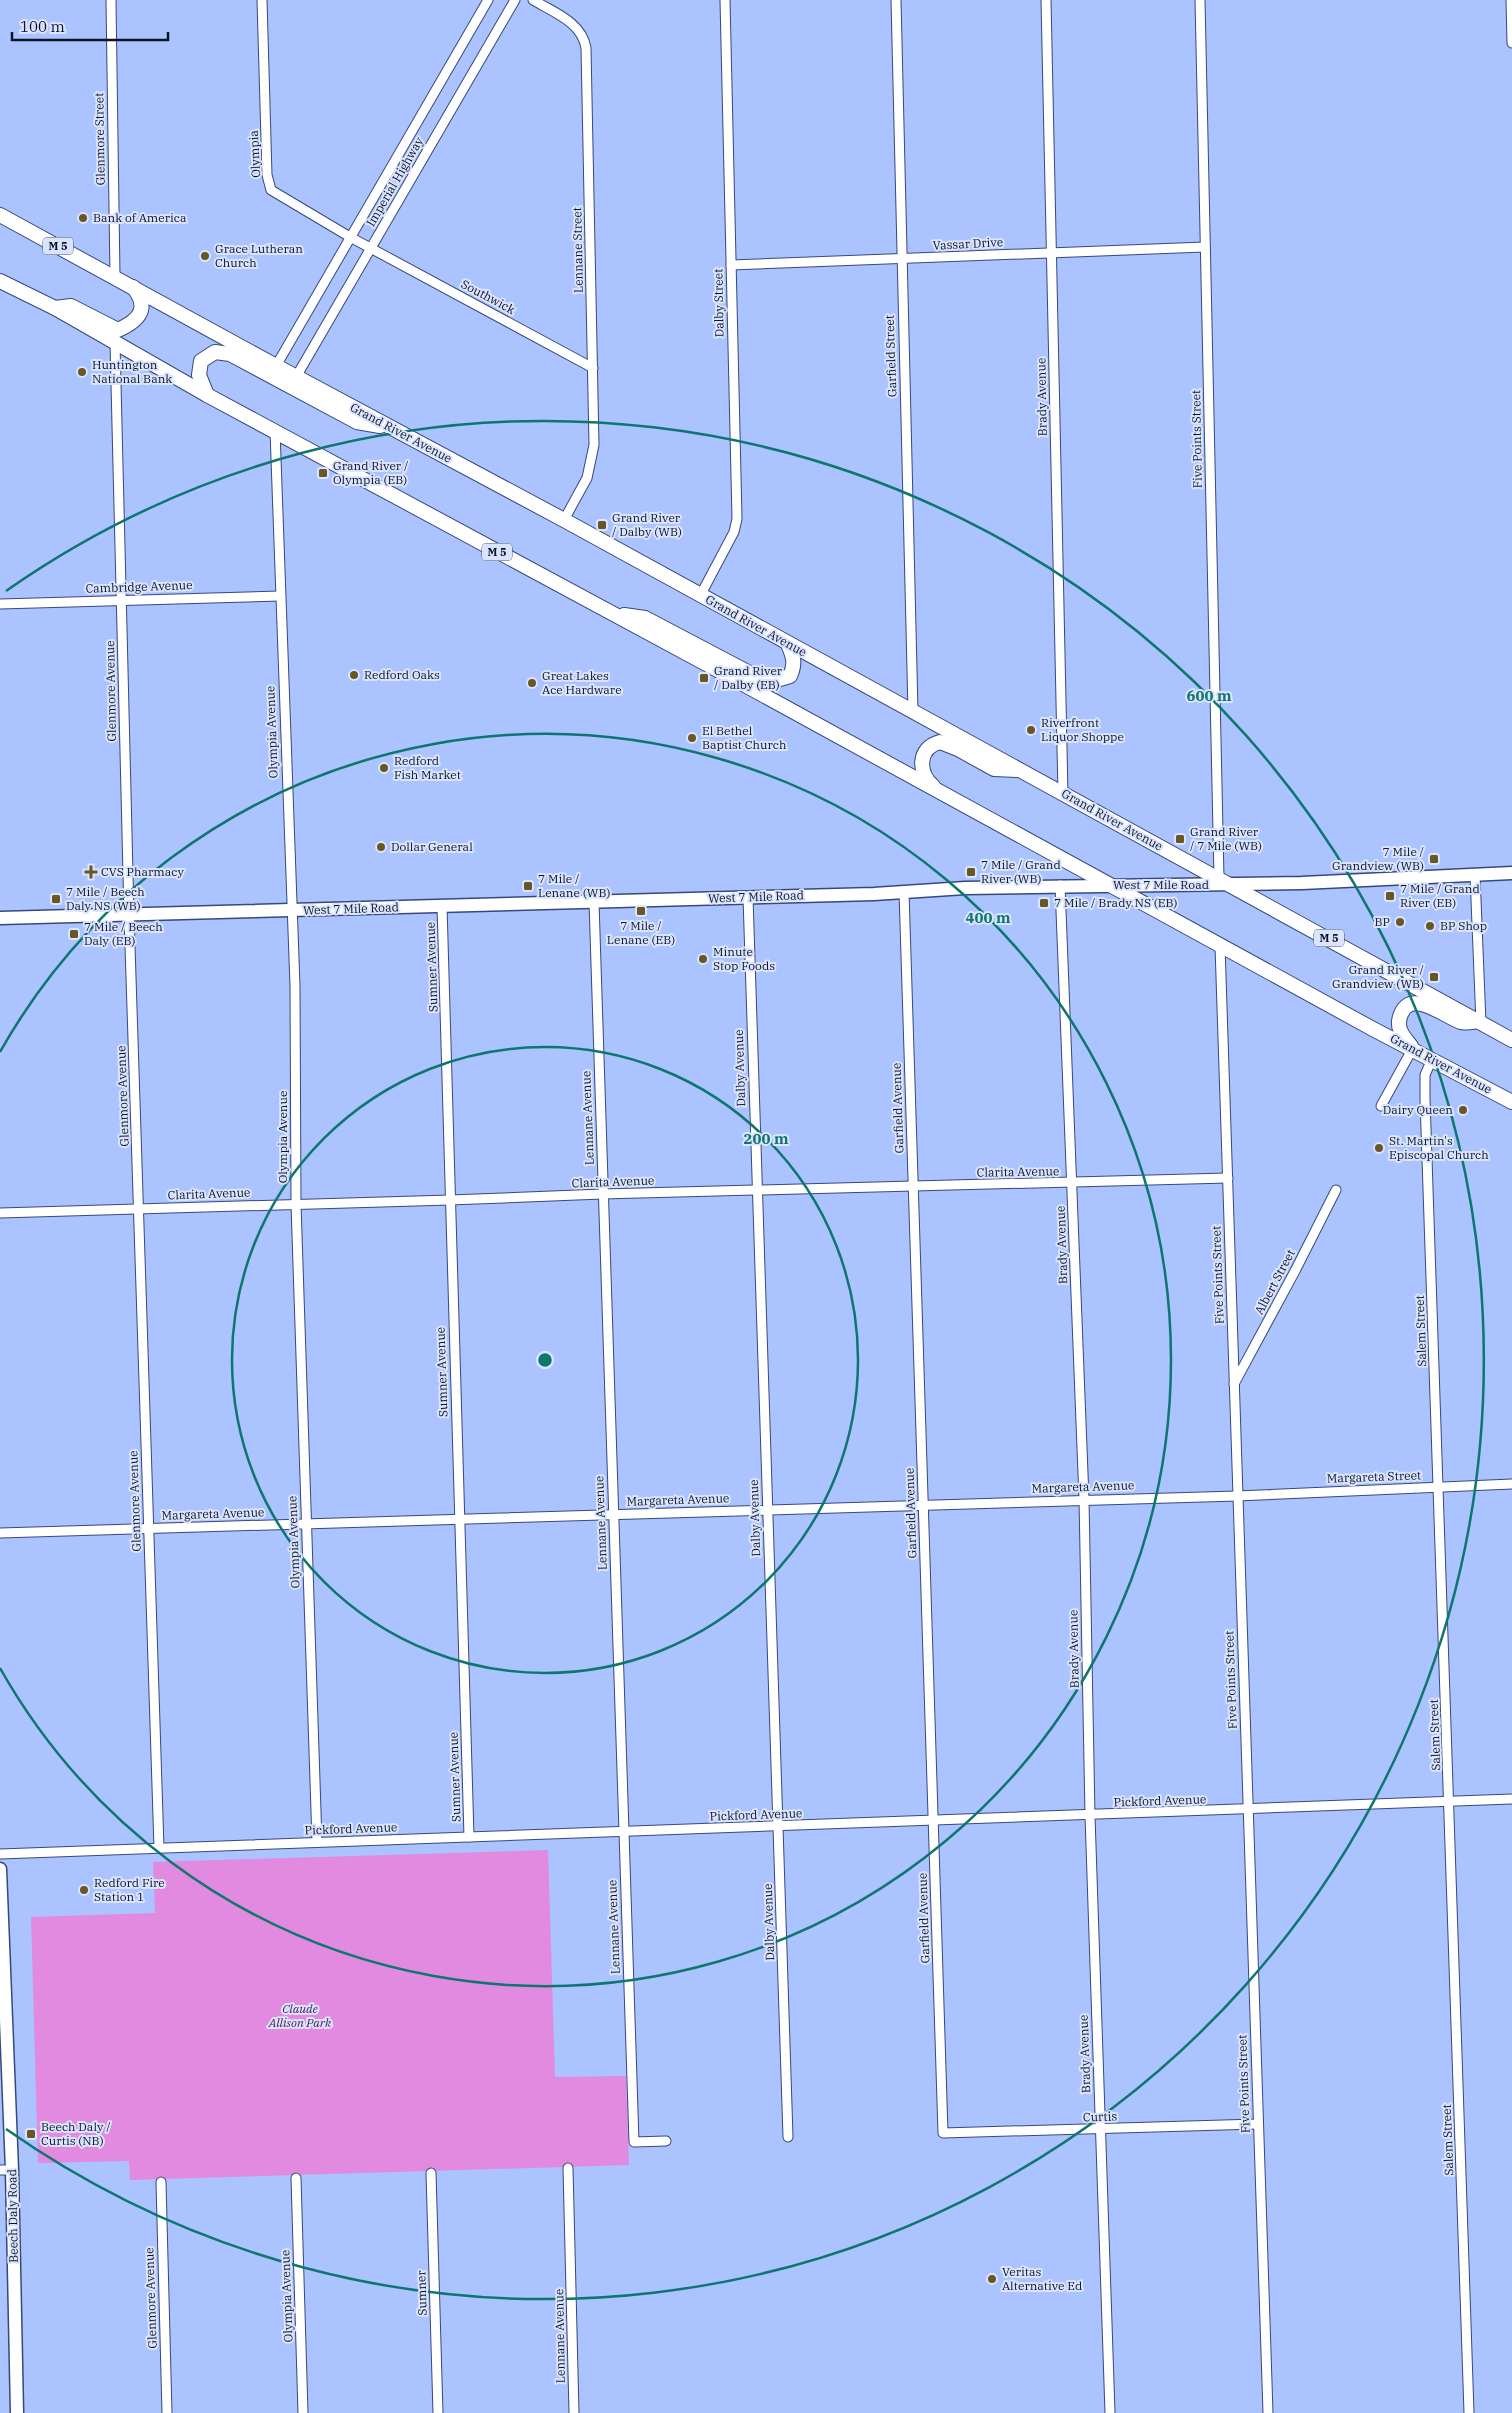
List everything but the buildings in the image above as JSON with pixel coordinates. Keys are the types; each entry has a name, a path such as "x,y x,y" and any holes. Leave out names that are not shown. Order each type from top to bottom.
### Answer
{"main road":[{"name":"Grand River Avenue","path":"0,215 1233,885 1512,1040"},
{"name":"Grand River Avenue","path":"0,281 55,308 207,395 614,614 1373,1029 1413,1048 1512,1102"},
{"path":"55,308 71,306 118,330 137,318 142,308 141,297 133,287"},
{"path":"207,395 199,375 202,361 215,352 222,353 262,370 357,422 395,430"},
{"path":"614,614 646,618 757,676 774,681 790,676 794,667 794,658 788,644"},
{"path":"939,792 926,780 921,768 922,758 926,751 935,744 945,743 994,769 1020,770"},
{"name":"West 7 Mile Road","path":"0,918 594,902 1060,885 1233,885 1512,873"},
{"path":"1413,1048 1400,1033 1398,1025 1402,1011 1409,1006 1427,1005 1461,1022 1481,1023"},
{"name":"Beech Daly Road","path":"0,1869 6,2170 17,2413"}],"street":[{"name":"Glenmore Street","path":"111,0 115,277"},
{"name":"Olympia","path":"262,0 269,184 275,194 371,248"},
{"name":"Imperial Highway","path":"276,366 488,0"},
{"name":"Imperial Highway","path":"296,377 515,0"},
{"name":"Lennane Street","path":"533,0 575,24 583,37 586,48 594,446 587,478 564,520"},
{"name":"Dalby Street","path":"700,596 734,532 737,519 725,0"},
{"name":"Garfield Street","path":"896,0 913,712"},
{"name":"Brady Avenue","path":"1046,0 1063,794"},
{"name":"Five Points Street","path":"1200,0 1218,878"},
{"path":"1511,0 1512,42"},
{"name":"Vassar Drive","path":"731,265 1205,247"},
{"name":"Southwick","path":"371,248 592,368"},
{"name":"Glenmore Avenue","path":"115,342 129,915 159,1848"},
{"name":"Olympia Avenue","path":"275,431 291,911 296,986 296,1204 317,1842"},
{"name":"Cambridge Avenue","path":"0,604 280,596"},
{"path":"1475,875 1481,1023"},
{"name":"Brady Avenue","path":"1060,885 1084,1499 1090,1816 1110,2413"},
{"name":"Garfield Avenue","path":"904,892 943,2133"},
{"name":"Dalby Avenue","path":"748,897 788,2137"},
{"name":"Lennane Avenue","path":"594,902 634,2142 666,2141"},
{"name":"Sumner Avenue","path":"442,906 469,1837"},
{"name":"Five Points Street","path":"1220,946 1268,2413"},
{"path":"1381,1106 1413,1048"},
{"name":"Salem Street","path":"1432,1059 1425,1075 1469,2413"},
{"name":"Clarita Avenue","path":"0,1212 1228,1178"},
{"name":"Albert Street","path":"1234,1384 1336,1190"},
{"name":"Margareta Street","path":"1237,1496 1512,1484"},
{"name":"Margareta Avenue","path":"0,1533 613,1515 767,1508 1237,1496"},
{"name":"Pickford Avenue","path":"0,1854 1090,1816 1512,1799"},
{"name":"Curtis","path":"943,2133 1258,2124"},
{"name":"Lennane Avenue","path":"568,2168 574,2413"},
{"name":"Sumner","path":"431,2173 438,2413"},
{"name":"Olympia Avenue","path":"296,2178 303,2413"},
{"name":"Glenmore Avenue","path":"161,2182 167,2413"}],"green space":[{"name":"Claude Allison Park","path":"548,1850 555,2077 626,2076 629,2165 130,2180 129,2161 38,2163 31,1917 155,1913 153,1862"}],"place":[{"name":"Bank of America","path":"83,218"},
{"name":"Grace Lutheran Church","path":"205,256"},
{"name":"Huntington National Bank","path":"82,372"},
{"name":"Grand River / Olympia (EB)","path":"323,473"},
{"name":"Grand River / Dalby (WB)","path":"602,525"},
{"name":"Redford Oaks","path":"354,675"},
{"name":"Grand River / Dalby (EB)","path":"704,678"},
{"name":"Great Lakes Ace Hardware","path":"532,683"},
{"name":"Riverfront Liquor Shoppe","path":"1031,730"},
{"name":"El Bethel Baptist Church","path":"692,738"},
{"name":"Redford Fish Market","path":"384,768"},
{"name":"Grand River / 7 Mile (WB)","path":"1180,839"},
{"name":"Dollar General","path":"381,847"},
{"name":"7 Mile / Grandview (WB)","path":"1434,859"},
{"name":"CVS Pharmacy","path":"91,872"},
{"name":"7 Mile / Grand River (WB)","path":"971,872"},
{"name":"7 Mile / Lenane (WB)","path":"528,886"},
{"name":"7 Mile / Grand River (EB)","path":"1390,896"},
{"name":"7 Mile / Beech Daly NS (WB)","path":"56,899"},
{"name":"7 Mile / Brady NS (EB)","path":"1044,903"},
{"name":"7 Mile / Lenane (EB)","path":"641,911"},
{"name":"BP","path":"1400,922"},
{"name":"BP Shop","path":"1430,926"},
{"name":"7 Mile / Beech Daly (EB)","path":"74,934"},
{"name":"Minute Stop Foods","path":"703,959"},
{"name":"Grand River / Grandview (WB)","path":"1434,977"},
{"name":"Dairy Queen","path":"1463,1110"},
{"name":"St. Martin's Episcopal Church","path":"1379,1148"},
{"name":"Redford Fire Station 1","path":"84,1890"},
{"name":"Beech Daly / Curtis (NB)","path":"31,2134"},
{"name":"Veritas Alternative Ed","path":"992,2279"}]}
